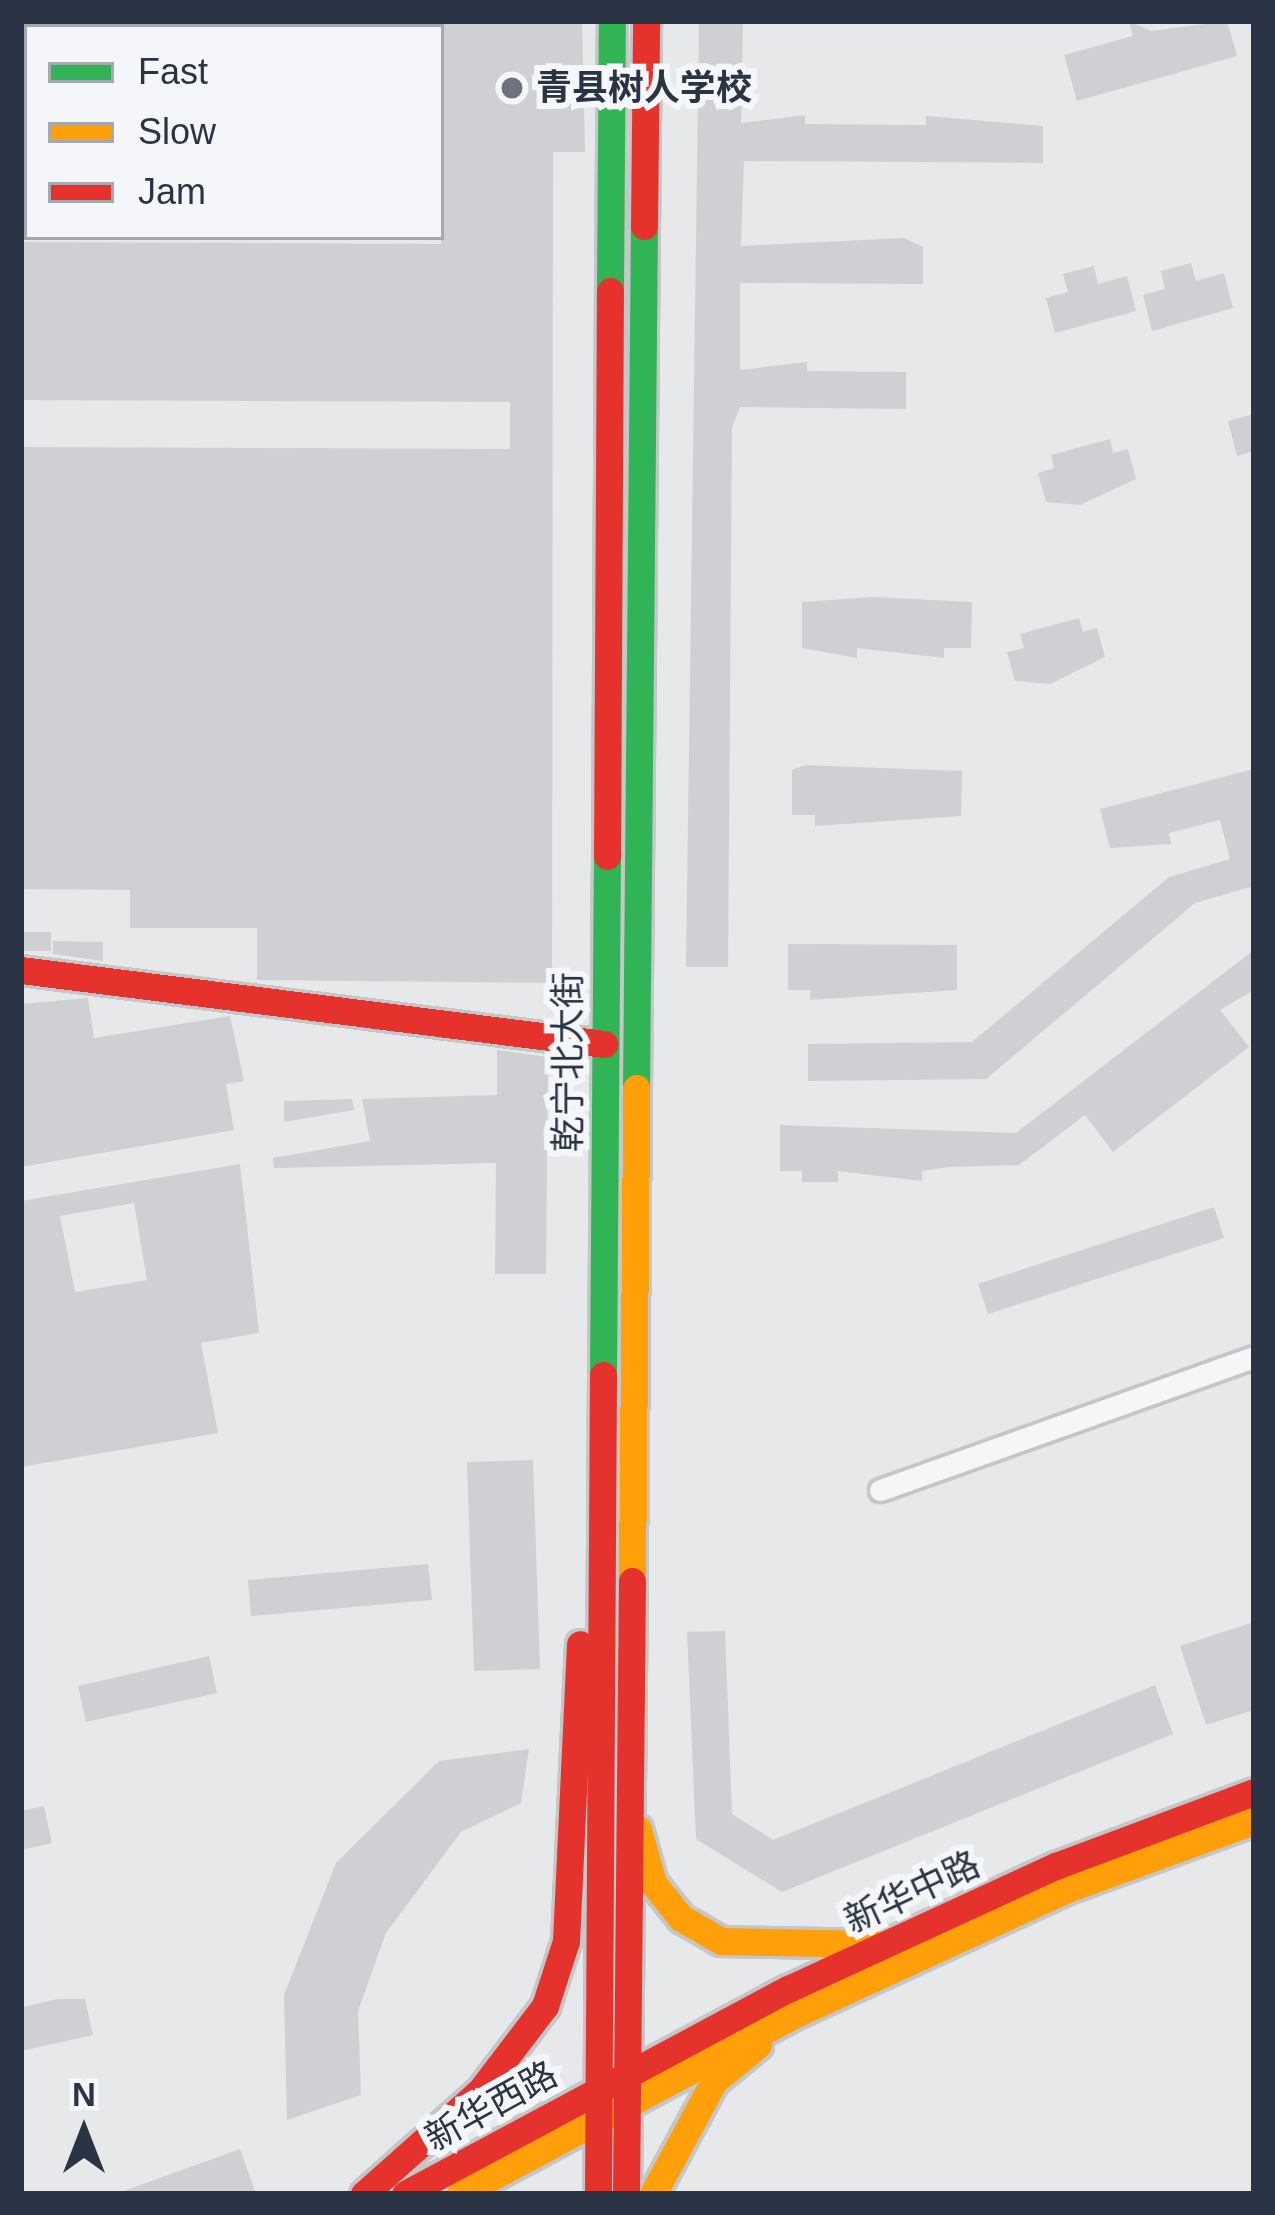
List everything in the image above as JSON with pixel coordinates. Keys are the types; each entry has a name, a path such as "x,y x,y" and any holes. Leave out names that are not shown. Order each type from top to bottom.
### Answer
{"main road":[{"name":"乾宁北大街","path":"612,21 601,1479 612,2097"},
{"name":"乾宁北大街","path":"612,2097 630,1707 646,21"},
{"path":"21,970 604,1044"},
{"path":"364,2194 517,2050 559,1962 586,1526 601,1479"},
{"path":"630,1707 639,1835 653,1883 681,1918 749,1948 896,1939"},
{"name":"新华中路","path":"612,2097 896,1939 1254,1792"},
{"name":"新华中路","path":"612,2097 1065,1890 1254,1820"},
{"path":"653,2194 714,2081 800,2012"},
{"path":"598,2194 612,2097"},
{"path":"612,2097 626,2194"},
{"name":"新华西路","path":"405,2194 612,2097"},
{"name":"新华西路","path":"460,2194 612,2097"}],"street":[{"path":"880,1490 1254,1357"}],"building":[{"path":"582,21 585,152 553,152 552,983 257,980 257,928 130,928 130,890 21,889 21,447 510,449 510,402 21,400 21,242 441,244 441,24"},
{"path":"699,21 743,21 741,123 805,115 805,124 926,125 926,116 1043,126 1043,163 744,161 741,246 904,238 923,247 923,284 740,283 740,370 807,362 807,371 906,372 906,409 740,407 732,427 728,967 686,967"},
{"path":"1129,21 1151,31 1227,21 1237,56 1077,101 1064,55 1133,36"},
{"path":"1191,263 1196,281 1224,273 1233,308 1152,331 1143,295 1165,289 1161,271"},
{"path":"1094,266 1098,284 1127,276 1136,311 1055,333 1046,298 1068,292 1063,274"},
{"path":"1254,414 1254,451 1237,456 1228,421"},
{"path":"1110,439 1113,453 1128,449 1136,479 1080,505 1046,502 1038,473 1054,468 1051,455"},
{"path":"873,597 972,602 971,648 944,648 944,658 857,648 857,658 802,648 802,602"},
{"path":"1079,618 1083,632 1097,628 1105,657 1050,684 1015,681 1007,652 1024,648 1020,634"},
{"path":"805,765 962,771 961,816 815,826 815,815 792,815 792,770"},
{"path":"1254,769 1254,886 1195,903 986,1079 808,1081 808,1044 972,1042 1169,877 1230,859 1220,820 1169,833 1171,844 1110,848 1100,809"},
{"path":"21,932 51,932 51,951 21,951"},
{"path":"53,941 103,942 103,961 53,954"},
{"path":"788,944 957,945 957,990 810,1000 810,990 788,990"},
{"path":"1254,950 1254,990 1220,1010 1249,1047 1113,1152 1085,1115 1019,1165 922,1171 922,1181 838,1171 838,1182 802,1182 802,1171 780,1171 780,1125 1016,1133"},
{"path":"88,998 94,1038 230,1016 244,1081 226,1084 234,1130 21,1167 21,1004"},
{"path":"497,1050 548,1057 546,1274 495,1274 496,1163 274,1168 273,1158 370,1141 362,1099 497,1095"},
{"path":"352,1099 354,1110 284,1122 284,1101"},
{"path":"240,1164 259,1333 201,1343 218,1433 21,1467 21,1201","holes":["134,1203 147,1280 75,1292 60,1216"]},
{"path":"1214,1207 1224,1238 988,1314 978,1284"},
{"path":"533,1460 540,1669 474,1671 467,1462"},
{"path":"428,1564 432,1600 251,1616 248,1580"},
{"path":"1254,1622 1254,1710 1206,1725 1180,1646"},
{"path":"725,1631 732,1814 773,1840 1155,1685 1173,1734 782,1892 696,1839 687,1632"},
{"path":"209,1656 217,1693 86,1722 78,1686"},
{"path":"529,1749 521,1803 461,1832 386,1933 358,2011 361,2095 287,2120 284,1995 336,1863 439,1761"},
{"path":"44,1806 52,1843 21,1850 21,1811"},
{"path":"85,1999 93,2035 21,2051 24,2007"},
{"path":"240,2149 256,2194 121,2192"}],"traffic: fast":[{"path":"610,291 612,21"},
{"path":"636,1088 644,226"},
{"path":"603,1375 607,856"}],"traffic: slow":[{"path":"632,1581 636,1088"},
{"path":"460,2194 800,2012 1065,1890 1254,1821"},
{"path":"638,1829 653,1883 681,1918 721,1941 873,1944"},
{"path":"653,2194 714,2081 758,2045"}],"traffic: jam":[{"path":"644,226 646,21"},
{"path":"607,856 610,291"},
{"path":"21,970 604,1044"},
{"path":"598,2194 603,1375"},
{"path":"626,2194 632,1581"},
{"path":"364,2194 481,2090 545,2006 566,1941 580,1644"},
{"path":"405,2194 788,1989 1056,1866 1254,1792"}],"place":[{"name":"青县树人学校","path":"512,88"}]}
